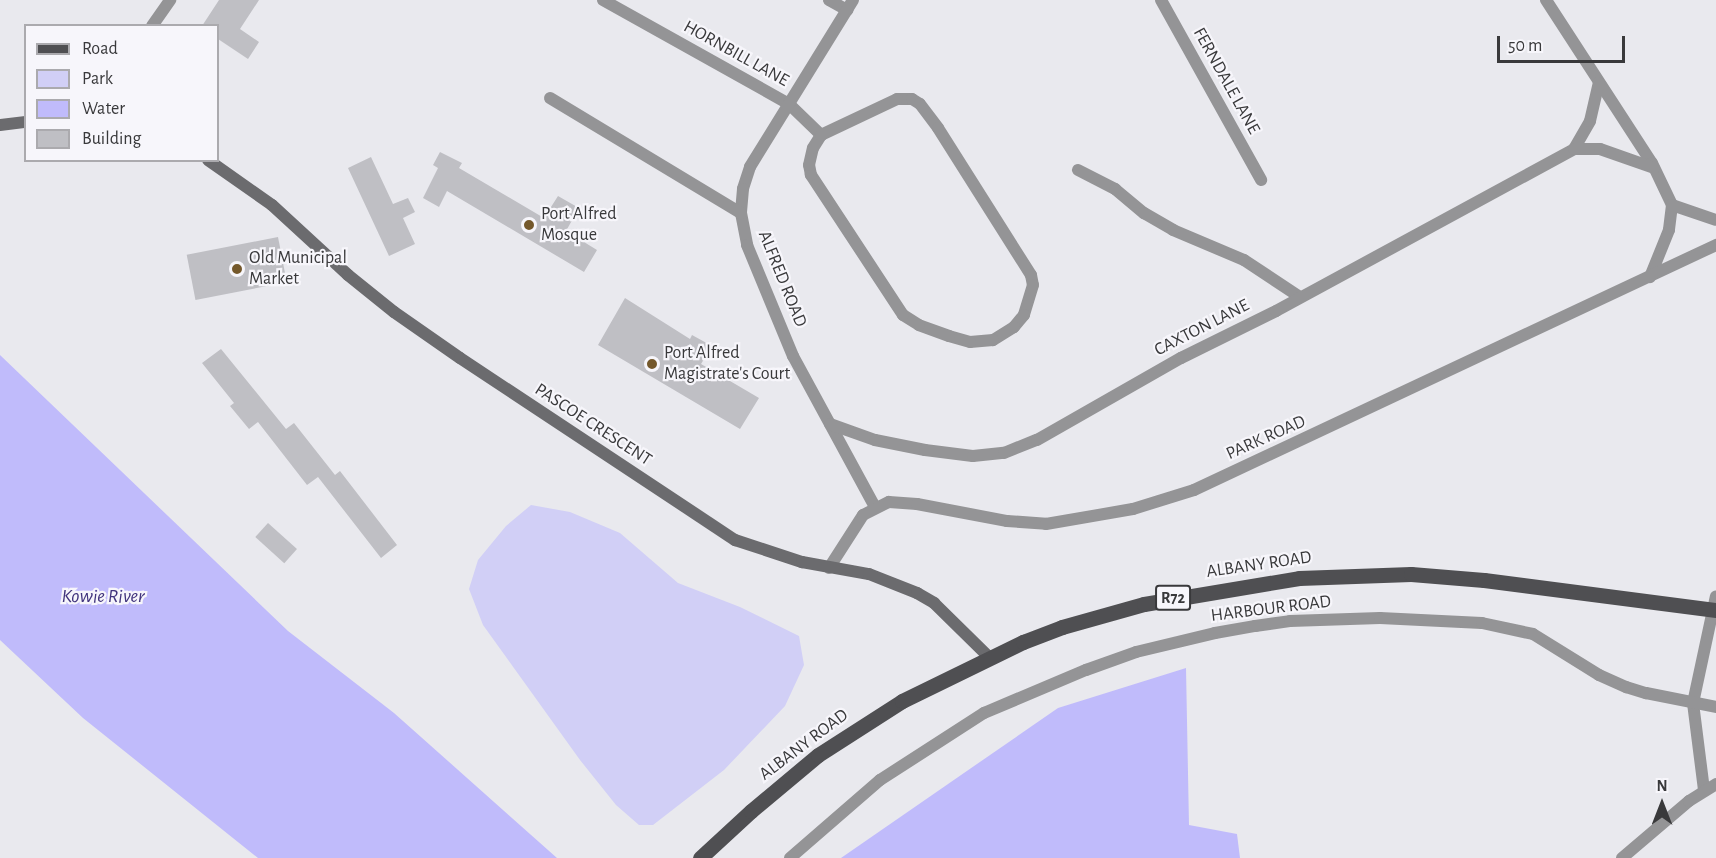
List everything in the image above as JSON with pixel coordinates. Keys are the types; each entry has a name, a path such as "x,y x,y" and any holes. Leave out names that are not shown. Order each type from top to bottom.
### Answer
{"main road":[{"name":"ALBANY ROAD","path":"700,858 784,783 861,725 989,657 1062,627 1143,604 1255,584 1328,575 1462,577 1714,606"}],"street":[{"path":"153,24 170,0"},
{"name":"HORNBILL LANE","path":"603,0 789,104 821,135"},
{"path":"829,0 850,5"},
{"name":"FERNDALE LANE","path":"1161,0 1261,180"},
{"path":"1546,0 1654,168 1672,205 1669,230 1650,277"},
{"name":"ALFRED ROAD","path":"850,5 744,179 741,213 747,245 785,336 875,507"},
{"path":"1599,83 1590,121 1574,149 1600,149 1654,168"},
{"path":"550,98 741,213"},
{"path":"897,99 912,99 920,104 938,128 1030,275 1033,285 1030,299 1024,315 1014,327 993,340 970,342 927,329 903,315 811,175 809,165 813,148 821,135 897,99"},
{"path":"0,125 24,122"},
{"name":"CAXTON LANE","path":"830,424 875,440 925,450 973,456 1004,453 1037,440 1181,358 1300,297 1574,149"},
{"name":"PASCOE CRESCENT","path":"211,162 272,205 394,312 735,540 780,556 830,568 869,574 917,593 933,603 989,657"},
{"path":"1078,170 1115,189 1144,213 1173,230 1244,260 1300,297"},
{"path":"1672,205 1716,220"},
{"name":"PARK ROAD","path":"875,507 900,502 1007,521 1046,524 1147,505 1216,480 1716,245"},
{"path":"830,568 855,525 863,515 875,507"},
{"path":"1704,790 1693,703 1714,606"},
{"name":"HARBOUR ROAD","path":"790,858 880,780 984,713 1106,662 1169,643 1215,633 1290,621 1327,619 1395,618 1482,622 1511,628 1546,640 1599,675 1626,687 1716,707"},
{"path":"1622,858 1704,790 1716,784"}],"green space":[{"path":"531,505 570,512 620,533 678,583 740,607 799,636 804,665 785,706 724,770 653,825 639,825 616,805 580,760 483,625 469,589 478,560 506,526"}],"water":[{"name":"Kowie River","path":"0,355 288,631 394,713 557,858 258,858 83,718 0,640"},
{"path":"1186,668 1189,825 1237,834 1240,858 841,858 1058,708"}],"building":[{"path":"219,0 259,0 240,29 259,42 248,59 219,40 219,24 203,24"},
{"name":"Port Alfred Mosque","path":"440,152 462,163 459,168 544,218 558,196 579,208 566,231 597,250 584,272 447,191 439,207 423,198 438,168 433,165"},
{"path":"371,157 393,204 408,198 415,212 403,218 415,244 389,256 348,168"},
{"name":"Old Municipal Market","path":"278,237 287,282 195,300 187,255"},
{"name":"Port Alfred Magistrate's Court","path":"625,298 690,339 692,335 712,346 701,364 759,398 740,429 598,345"},
{"path":"221,349 286,429 294,423 335,475 340,471 397,545 381,558 318,477 307,485 258,422 249,429 230,406 234,403 202,363"},
{"path":"268,523 297,549 284,563 255,537"}],"place":[{"name":"Port Alfred Mosque","path":"529,225"},
{"name":"Old Municipal Market","path":"237,269"},
{"name":"Port Alfred Magistrate's Court","path":"652,364"}]}
